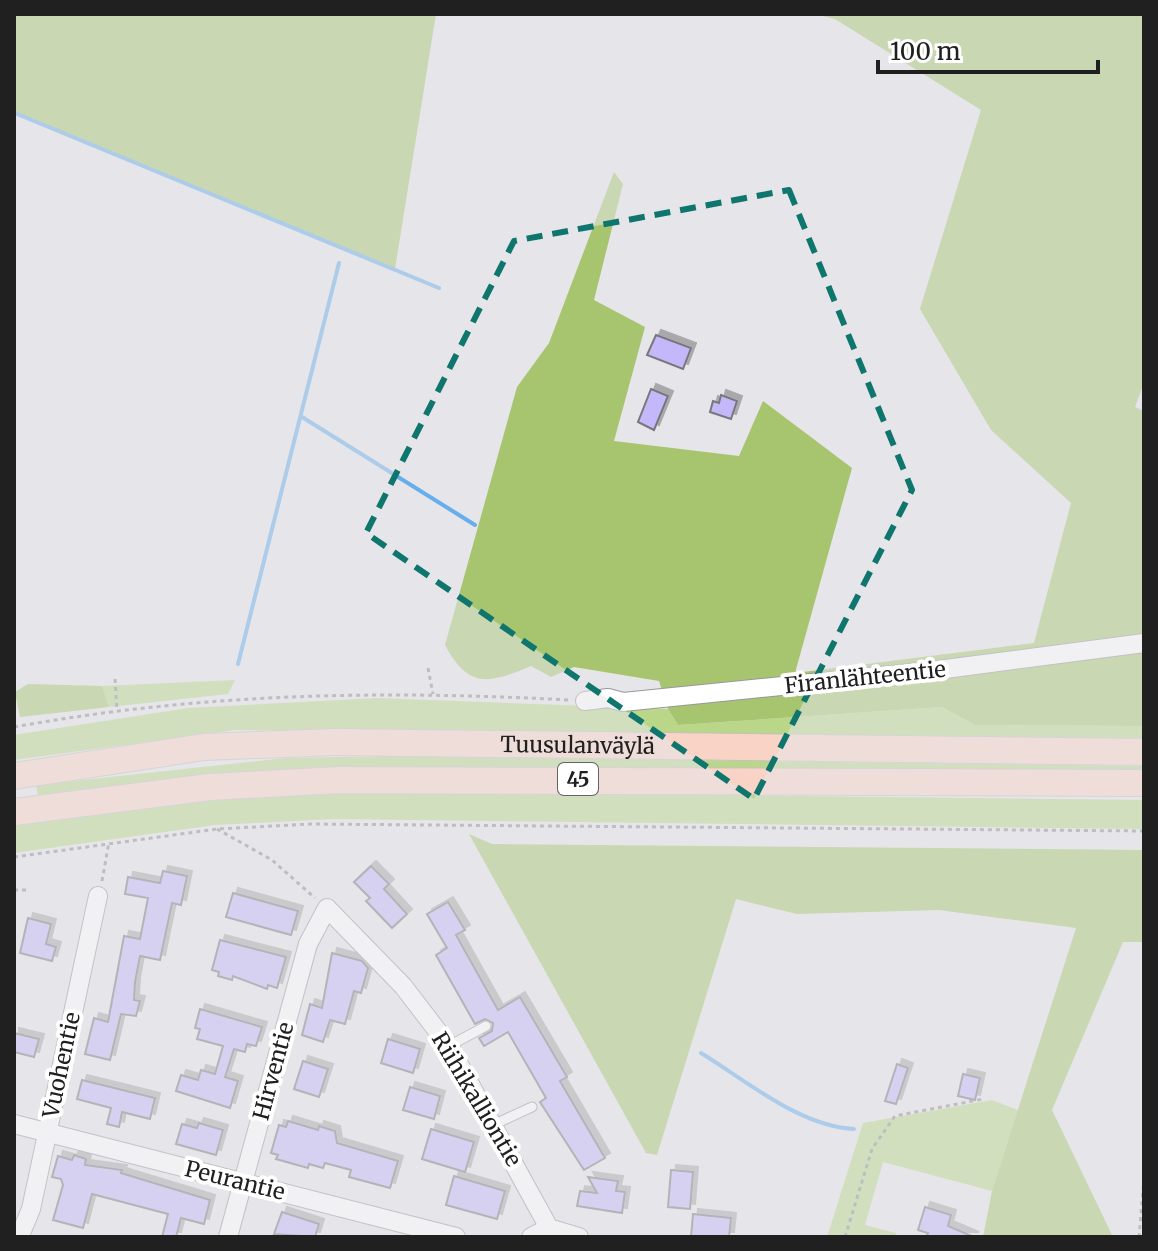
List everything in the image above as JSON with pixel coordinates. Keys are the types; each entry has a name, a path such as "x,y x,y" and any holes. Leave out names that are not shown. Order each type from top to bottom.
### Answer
{"main road":[{"name":"Tuusulanväylä","path":"14,776 204,747 337,742 1144,752"},
{"name":"Tuusulanväylä","path":"14,812 210,787 340,780 1144,783"}],"street":[{"name":"Firanlähteentie","path":"585,701 608,698 623,702 915,673 1144,643"},
{"name":"Vuohentie","path":"21,1233 31,1209 98,896"},
{"name":"Riihikalliontie","path":"327,908 403,986 449,1046 495,1124 549,1228"},
{"name":"Hirventie","path":"228,1237 307,948 327,908"},
{"name":"Peurantie","path":"14,1124 456,1237"},
{"path":"531,1237 549,1228 579,1237"}],"lane":[{"path":"449,1046 486,1026"},
{"path":"495,1124 532,1107"}],"path":[{"path":"428,668 433,694"},
{"path":"115,679 117,711"},
{"path":"14,727 117,711 256,696 433,694 585,701"},
{"path":"14,857 110,841 217,829 326,824 1144,831"},
{"path":"217,829 272,860 327,908"},
{"path":"98,896 110,841"},
{"path":"14,890 27,890"},
{"path":"845,1237 872,1149 895,1116 983,1099"},
{"path":"1139,1237 1144,1178"}],"highlighted area":[{"path":"789,190 912,490 754,799 366,533 514,241"}],"green space":[{"path":"14,14 436,14 395,269 14,113"},
{"path":"815,14 1144,14 1144,383 1135,407 1144,411 1144,726 975,725 942,707 678,725 668,709 659,681 574,667 551,677 531,666 503,676 481,679 463,669 445,645 517,387 549,343 614,172 623,184 594,300 645,327 614,441 739,456 763,401 852,468 795,673 1034,643 1071,503 991,430 920,309 981,110 835,19"},
{"path":"235,680 228,694 109,707 102,686"},
{"path":"28,684 102,686 109,707 20,717 15,692"},
{"path":"378,698 668,709 678,725 942,707 975,725 1144,726 1144,742 236,730 14,760 14,735 188,708"},
{"path":"389,756 1144,766 1144,777 38,797 36,785 286,758"},
{"path":"372,791 1144,800 1144,829 333,819 215,825 14,853 14,822 166,802"},
{"path":"469,834 492,844 1144,850 1144,942 1123,942 1052,1110 1113,1237 983,1237 992,1191 1076,928 939,910 797,914 736,899 657,1155 646,1153"},
{"path":"992,1100 1018,1110 992,1191 883,1162 865,1225 896,1233 896,1237 827,1237 863,1123"}],"building":[{"path":"656,335 691,348 683,369 647,355"},
{"path":"651,389 668,396 654,430 638,422"},
{"path":"721,395 737,401 731,419 710,412 713,401 719,403"},
{"path":"371,866 389,884 384,889 407,914 392,928 366,901 370,898 354,882"},
{"path":"163,871 187,876 181,905 172,903 160,960 140,956 135,982 134,1000 140,1001 136,1016 121,1014 110,1060 85,1054 94,1018 108,1022 124,936 140,939 148,898 125,894 128,877 160,883"},
{"path":"233,893 298,911 291,935 226,917"},
{"path":"448,902 465,930 456,935 498,1010 520,997 567,1077 560,1081 605,1158 584,1170 540,1102 546,1098 508,1032 484,1046 479,1038 492,1031 493,1023 485,1019 475,1024 436,955 447,948 427,914"},
{"path":"28,918 51,924 46,944 56,947 52,961 20,953"},
{"path":"220,940 286,957 277,988 268,985 267,989 233,976 232,980 218,976 219,972 212,970"},
{"path":"332,953 362,961 368,968 361,993 354,991 345,1024 330,1020 323,1042 302,1035 310,1004 322,1008"},
{"path":"200,1009 262,1027 256,1046 247,1044 245,1052 234,1049 225,1077 238,1081 230,1108 176,1091 181,1075 198,1080 201,1070 215,1074 223,1046 197,1039 200,1029 195,1028"},
{"path":"14,1033 39,1039 34,1057 14,1052"},
{"path":"388,1039 420,1049 413,1073 381,1063"},
{"path":"303,1061 328,1069 319,1097 294,1089"},
{"path":"897,1064 908,1068 896,1104 885,1101"},
{"path":"963,1074 980,1078 975,1100 958,1096"},
{"path":"82,1080 155,1098 150,1119 122,1112 119,1127 107,1124 111,1108 77,1099"},
{"path":"410,1087 440,1096 434,1119 403,1110"},
{"path":"288,1121 318,1130 319,1126 335,1131 337,1143 398,1161 390,1188 349,1177 351,1170 325,1163 323,1168 309,1164 308,1168 276,1159 278,1155 271,1153 279,1125 286,1127"},
{"path":"199,1123 223,1130 216,1155 176,1144 182,1124 197,1128"},
{"path":"431,1129 474,1142 465,1172 422,1159"},
{"path":"74,1155 86,1159 85,1165 122,1170 121,1173 210,1200 204,1224 181,1218 176,1237 162,1237 168,1214 92,1194 83,1228 53,1220 63,1185 61,1179 52,1177 58,1156 72,1160"},
{"path":"671,1170 693,1172 690,1209 668,1207"},
{"path":"454,1176 505,1191 497,1219 446,1205"},
{"path":"588,1177 618,1181 616,1191 625,1192 622,1213 577,1206 580,1191 597,1193"},
{"path":"925,1207 951,1215 948,1226 974,1237 926,1237 928,1233 918,1230"},
{"path":"282,1212 319,1224 315,1237 274,1234"},
{"path":"693,1214 731,1218 729,1237 691,1237"}],"waterway":[{"path":"17,114 439,288"},
{"path":"238,664 339,263"},
{"path":"302,417 475,525"},
{"path":"701,1053 794,1111 813,1120 854,1129"}]}
